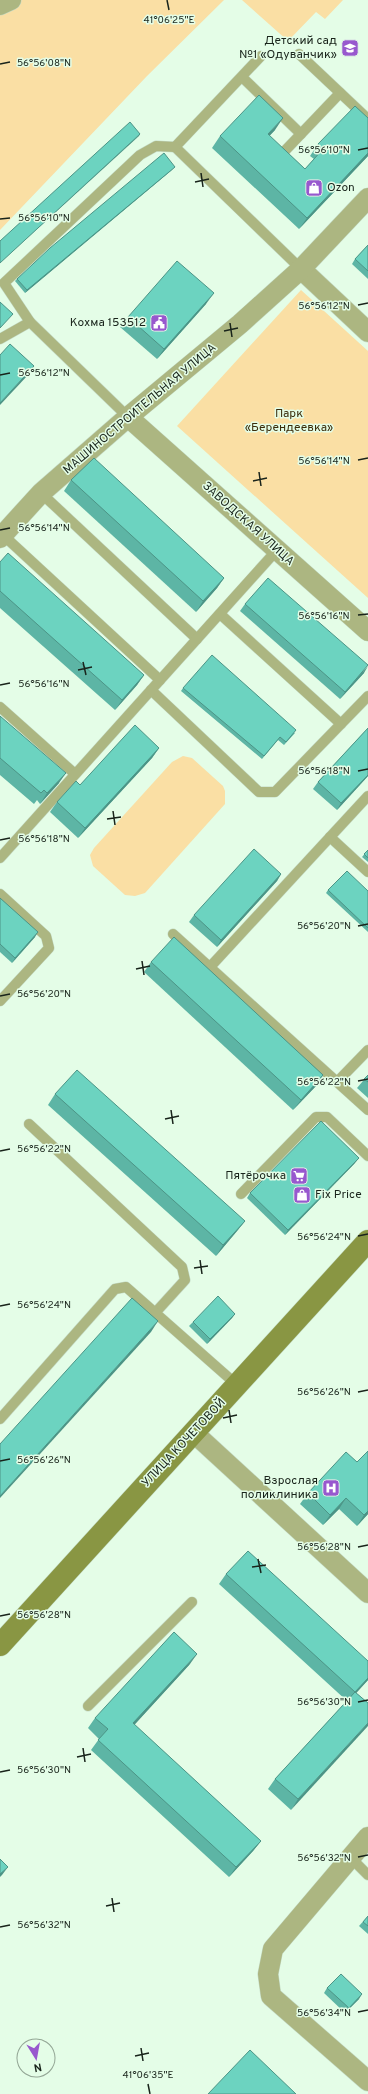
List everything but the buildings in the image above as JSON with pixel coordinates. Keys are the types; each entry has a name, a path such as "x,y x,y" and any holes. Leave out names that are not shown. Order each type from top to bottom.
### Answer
{"main road":[{"name":"УЛИЦА КОЧЕТОВОЙ","path":"0,1646 238,1386 368,1241"}],"street":[{"path":"0,5 11,0"},
{"name":"МАШИНОСТРОИТЕЛЬНАЯ УЛИЦА","path":"1,537 41,493 128,417 240,324 301,269 368,198"},
{"path":"301,269 368,332"},
{"name":"ЗАВОДСКАЯ УЛИЦА","path":"128,417 368,631"},
{"path":"194,1433 368,1593"},
{"path":"368,1837 273,1949 268,1974 271,1996 368,2081"}],"lane":[{"path":"299,54 368,119"},
{"path":"175,147 261,56"},
{"path":"242,77 301,134"},
{"path":"279,157 340,93"},
{"path":"128,417 30,322 4,283 140,155 156,146 175,147 301,269"},
{"path":"0,339 30,322"},
{"path":"41,493 197,639"},
{"path":"1,537 160,680"},
{"path":"0,858 277,550"},
{"path":"220,614 341,724"},
{"path":"151,690 259,792 275,792 368,696"},
{"path":"0,707 75,774"},
{"path":"210,967 368,796"},
{"path":"330,837 368,872"},
{"path":"0,894 46,936 48,948 0,1001"},
{"path":"173,934 368,1110"},
{"path":"337,1082 368,1050"},
{"path":"241,1194 316,1117 327,1118 368,1156"},
{"path":"29,1124 182,1267 185,1280 155,1313"},
{"path":"0,1419 115,1289 126,1287 238,1386"},
{"path":"88,1706 192,1602"},
{"path":"351,1858 368,1875"}],"green space":[{"path":"0,0 224,0 147,76 0,230"},
{"path":"242,0 343,0 325,19 316,12 288,41"},
{"name":"Парк «Берендеевка»","path":"301,290 368,351 368,598 177,426"},
{"path":"183,756 192,758 223,786 225,791 225,804 145,893 135,896 125,895 93,866 90,855 94,848 172,762"}],"place":[{"name":"Детский сад №1 «Одуванчик»","path":"350,48"},
{"name":"Ozon","path":"314,188"},
{"name":"Кохма 153512","path":"159,323"},
{"name":"Пятёрочка","path":"299,1176"},
{"name":"Fix Price","path":"302,1195"},
{"name":"Взрослая поликлиника","path":"331,1488"}]}
